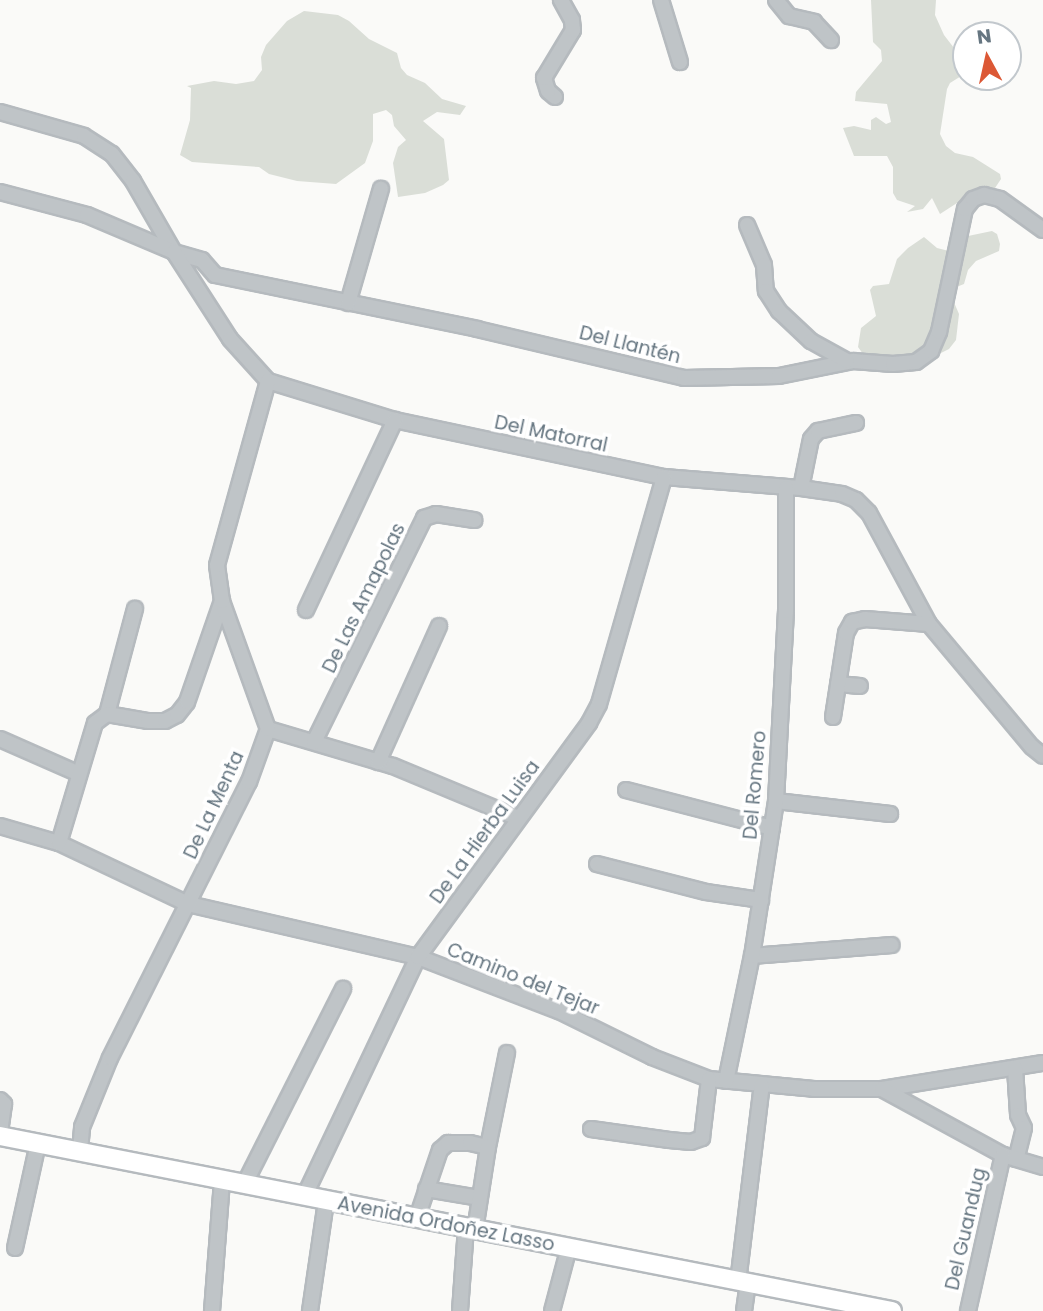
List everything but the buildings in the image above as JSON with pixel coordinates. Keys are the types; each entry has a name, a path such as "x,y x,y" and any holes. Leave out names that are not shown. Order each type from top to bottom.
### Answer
{"main road":[{"name":"Avenida Ordoñez Lasso","path":"0,1133 222,1181 892,1311"}],"street":[{"path":"555,97 548,91 544,78 573,30 572,20 561,0"},
{"path":"661,0 680,62"},
{"path":"776,0 789,16 814,22 831,40"},
{"path":"0,112 84,136 112,154 133,181 174,252 230,339 268,381 217,565 222,601 268,729 377,762 518,818"},
{"path":"348,303 381,189"},
{"path":"2,195 87,215 174,252"},
{"name":"Del Llantén","path":"174,252 202,260 210,271 224,278 477,329 684,379 779,376 847,361 893,364 916,362 931,351 946,303 965,209 974,199 984,195 1000,199 1043,230"},
{"path":"747,225 764,265 766,290 779,311 811,341 847,361"},
{"name":"Del Matorral","path":"268,381 395,421 664,477 842,494 862,506 929,624 1032,747 1043,755"},
{"path":"306,610 395,421"},
{"name":"Del Romero","path":"726,1081 752,956 776,801 793,488 811,439 818,431 856,423"},
{"name":"De La Hierba Luisa","path":"304,1197 418,957 589,723 599,704 664,477"},
{"name":"De Las Amapolas","path":"314,742 424,518 436,514 475,520"},
{"path":"107,714 148,721 165,721 177,715 187,702 222,601"},
{"path":"59,843 77,773 94,723 107,714 135,609"},
{"path":"833,717 846,633 852,622 865,619 929,624"},
{"path":"377,762 439,626"},
{"path":"838,684 860,686"},
{"name":"De La Menta","path":"80,1151 82,1127 110,1058 249,782 268,729"},
{"path":"0,739 77,773"},
{"path":"626,790 772,828"},
{"path":"776,801 890,814"},
{"name":"Camino del Tejar","path":"0,826 59,843 188,904 418,957 559,1012 652,1057 709,1079 762,1085 882,1089 1043,1063"},
{"path":"597,864 706,892 761,900"},
{"path":"752,956 891,946"},
{"path":"244,1185 343,989"},
{"path":"460,1311 470,1229 479,1198 507,1053"},
{"name":"Del Guandug","path":"968,1311 1009,1157 1024,1128 1018,1115 1015,1068"},
{"path":"592,1129 691,1142 702,1138 709,1079"},
{"path":"744,1311 743,1283 762,1085"},
{"path":"882,1089 1009,1157 1043,1167"},
{"path":"0,1100 4,1111 0,1133"},
{"path":"417,1218 440,1150 448,1143 458,1141 488,1147"},
{"path":"15,1248 38,1143"},
{"path":"212,1311 222,1181"},
{"path":"426,1189 479,1198"},
{"path":"310,1311 326,1201"},
{"path":"552,1311 569,1247"}],"shaded area":[{"path":"871,0 936,0 935,15 952,45 952,82 947,89 940,134 946,146 955,153 973,157 1000,174 1001,179 993,191 974,192 940,214 932,198 923,209 907,212 915,206 897,200 893,193 893,167 887,156 854,156 843,128 854,126 871,130 871,120 876,117 886,124 891,122 887,104 855,101 856,92 882,61 881,50 873,42"},
{"path":"304,11 338,15 349,21 369,39 397,53 401,68 407,75 425,83 442,99 466,106 460,115 437,112 423,121 444,139 449,180 443,185 425,193 398,197 393,163 398,147 406,140 394,126 392,115 386,110 373,114 373,141 365,163 336,184 297,181 269,174 259,167 192,162 180,155 190,120 191,88 187,86 214,81 236,84 254,81 262,70 261,57 266,45 287,21"},
{"path":"992,231 997,234 999,251 976,261 968,270 964,284 954,288 953,300 959,314 956,340 949,349 931,358 903,360 856,355 863,354 858,347 861,328 876,316 870,290 873,286 889,284 897,259 908,248 924,237 937,248 949,251 968,236"}]}
